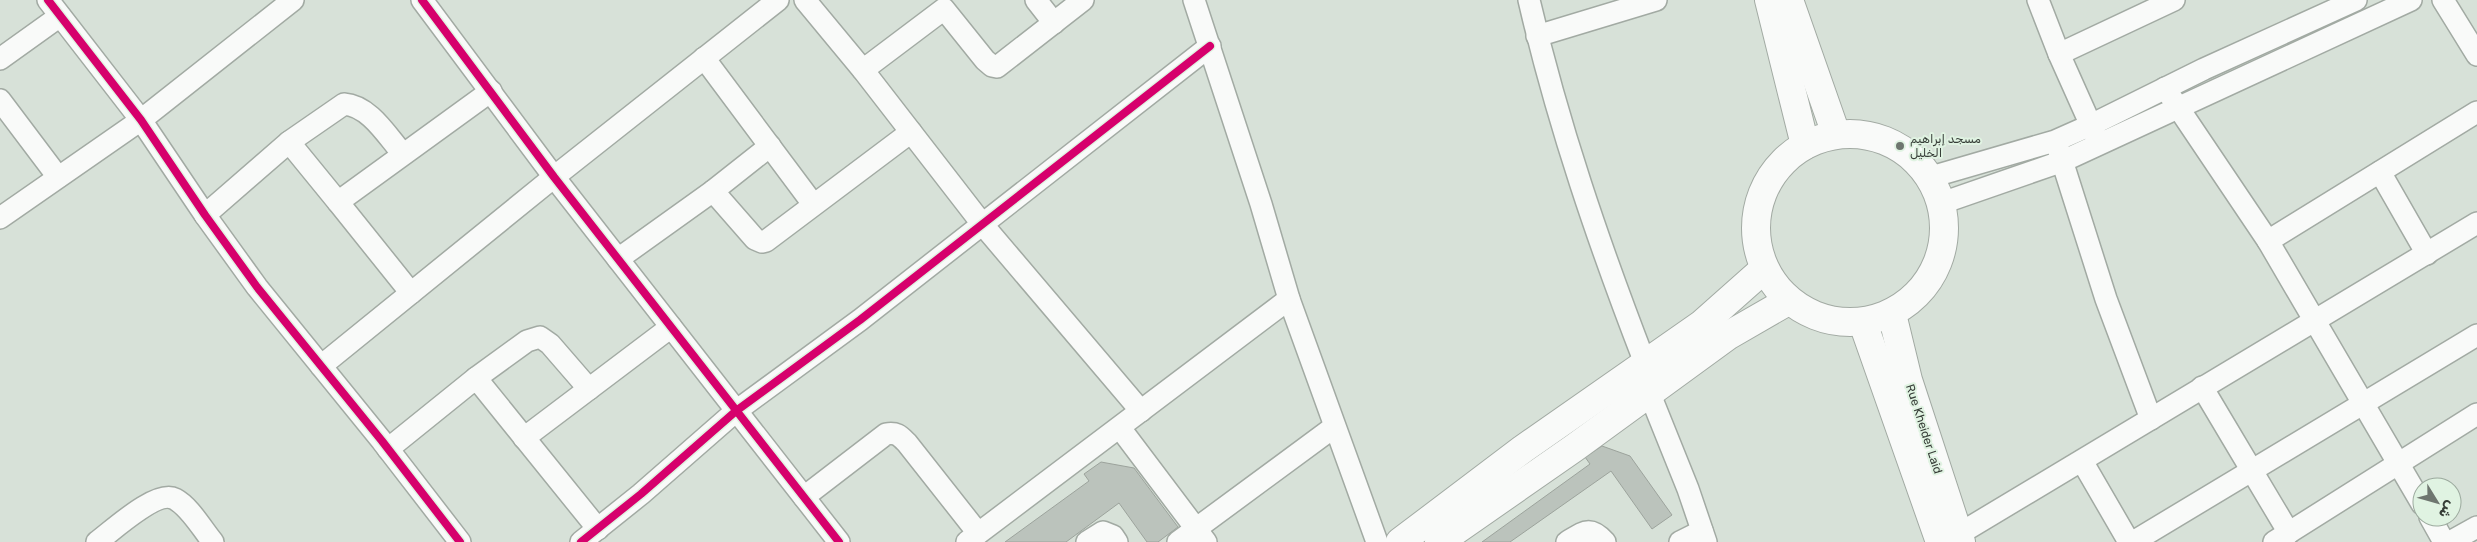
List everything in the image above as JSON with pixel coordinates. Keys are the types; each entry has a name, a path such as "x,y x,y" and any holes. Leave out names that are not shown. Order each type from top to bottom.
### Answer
{"street":[{"path":"0,218 141,120 293,0"},
{"path":"422,0 554,177 839,542"},
{"path":"321,366 554,177 778,0"},
{"path":"805,0 863,70 983,225 1141,411"},
{"path":"1036,0 1054,23"},
{"path":"863,70 950,4 992,66 1001,65 1083,0"},
{"path":"1194,0 1262,204 1289,300 1377,542"},
{"path":"1529,0 1549,86 1575,172 1645,363"},
{"path":"1537,36 1656,0"},
{"path":"1769,0 1805,145"},
{"path":"1789,0 1836,134"},
{"path":"2038,0 2059,54 2095,134"},
{"path":"2059,54 2174,0"},
{"path":"1942,203 2063,161 2095,134 2165,88 2356,0"},
{"path":"1931,177 2055,141 2095,134 2178,107 2411,0"},
{"path":"2443,0 2477,55"},
{"path":"0,59 54,8 141,120 205,215 257,287 388,448 460,542"},
{"path":"581,542 642,494 736,411 860,320 1210,46"},
{"path":"704,58 813,204"},
{"path":"2165,88 2268,241 2412,487"},
{"path":"338,202 491,91"},
{"path":"0,100 58,177"},
{"path":"205,215 289,142 344,104 355,105 364,110 404,154"},
{"path":"2268,241 2477,112"},
{"path":"713,191 755,239 762,242 911,132"},
{"path":"1836,134 1864,134 1890,142 1913,156 1931,177 1942,203 1945,236 1937,267 1919,294 1892,314 1863,322 1836,323 1811,315 1788,301 1764,268 1756,241 1757,212 1766,185 1782,162 1805,145 1836,134"},
{"path":"2055,141 2106,299 2151,419"},
{"path":"289,142 411,293"},
{"path":"618,259 713,191 770,146"},
{"path":"2380,172 2427,254"},
{"path":"1950,540 2477,223"},
{"path":"1400,542 1522,449 1702,324 1764,268"},
{"path":"804,497 886,434 893,433 900,435 907,443 973,538 1289,300"},
{"path":"1439,542 1574,448 1648,392 1729,335 1788,301"},
{"name":"Rue Kheider Laid","path":"1892,314 1950,540"},
{"name":"Rue Kheider Laid","path":"1863,322 1950,540"},
{"path":"524,438 671,327"},
{"path":"2082,461 2131,542 2477,335"},
{"path":"388,448 476,378 527,341 540,338 550,344 589,389"},
{"path":"476,378 598,529"},
{"path":"2202,387 2251,471 2281,537 2477,414"},
{"path":"1648,392 1704,536 1680,542"},
{"path":"1178,542 1201,535 1334,427"},
{"path":"1120,428 1201,535"},
{"path":"97,542 151,502 164,496 174,499 213,542"},
{"path":"2450,542 2477,526"},
{"path":"2436,527 2444,542"},
{"path":"1567,542 1585,531 1598,534 1605,542"},
{"path":"1086,542 1103,532 1109,533 1117,542"}],"building":[{"path":"1602,446 1630,456 1672,515 1652,529 1611,471 1510,542 1482,542 1590,464 1585,457"},
{"path":"1101,462 1134,468 1178,527 1158,542 1147,542 1119,503 1066,542 1005,542 1089,481 1084,474"}],"cycle path":[{"path":"48,0 141,120 205,215 257,287 382,441 460,542"},
{"path":"422,0 554,177 839,542"},
{"path":"581,542 641,494 736,411 860,320 1210,46"}],"place":[{"name":"مسجد إبراهيم الخليل","path":"1900,146"}]}
